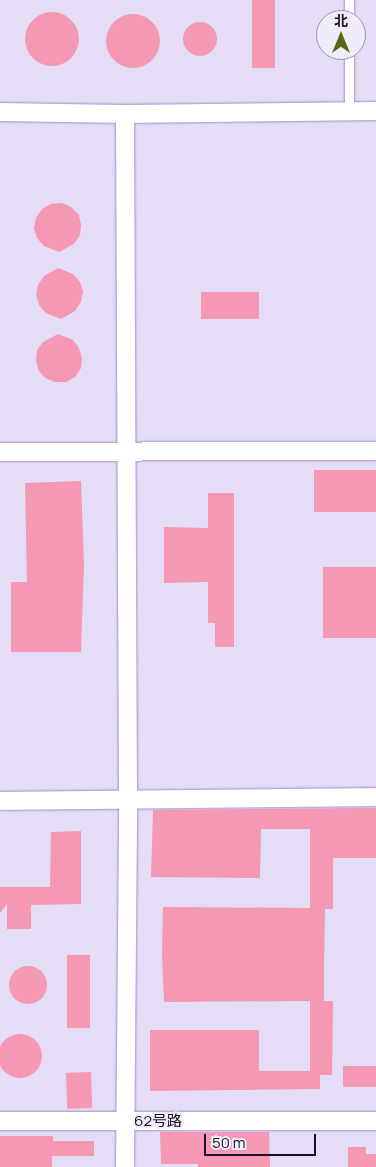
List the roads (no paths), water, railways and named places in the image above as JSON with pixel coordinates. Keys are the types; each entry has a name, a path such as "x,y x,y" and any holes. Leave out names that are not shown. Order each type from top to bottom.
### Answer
{"street":[{"path":"0,112 125,114 376,111"},
{"path":"124,1167 128,800 125,114"},
{"path":"0,452 376,451"},
{"path":"0,802 376,797"},
{"name":"62号路","path":"0,1121 376,1121"}],"lane":[{"path":"349,60 349,111"}]}
